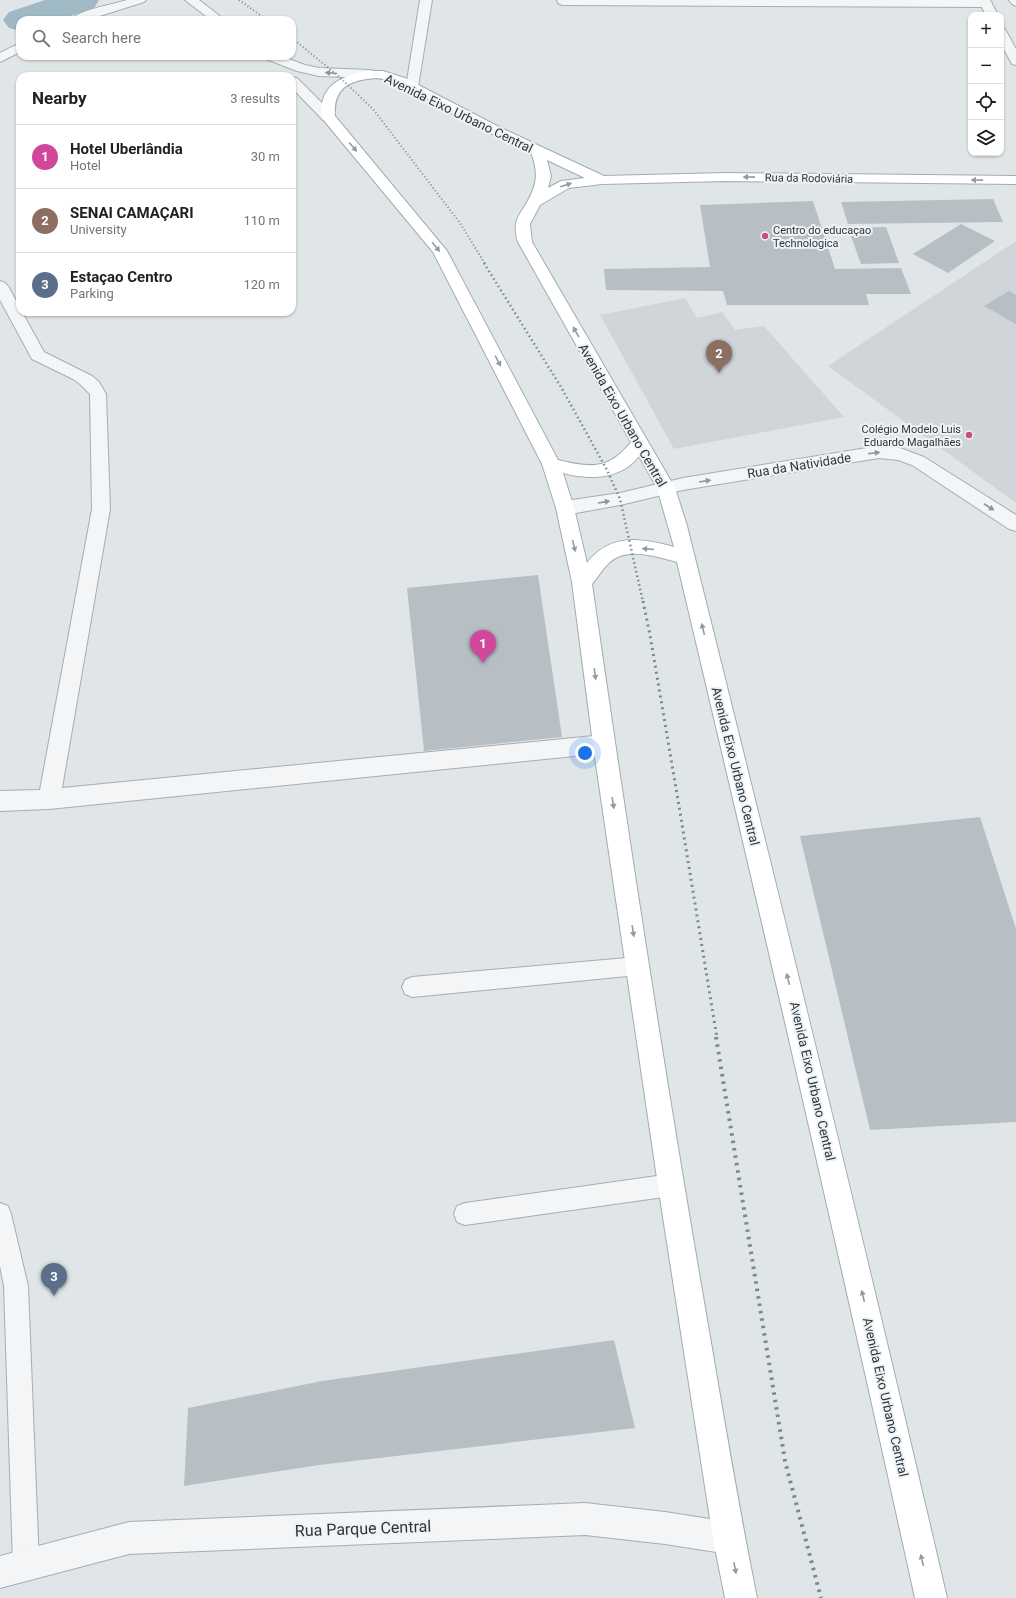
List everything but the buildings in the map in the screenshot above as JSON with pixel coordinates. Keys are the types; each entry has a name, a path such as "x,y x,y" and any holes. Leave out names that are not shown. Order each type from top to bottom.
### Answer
{"main road":[{"name":"Avenida Eixo Urbano Central","path":"328,117 328,101 334,91 344,82 355,77 370,74 383,75 537,151 544,166 544,178 523,225 525,242 666,488 678,526 806,1053 931,1598"},
{"path":"328,117 440,251 551,464 565,508 582,582 604,744 671,1185 728,1538 741,1598"},
{"name":"Rua da Rodoviária","path":"537,151 602,180"},
{"name":"Rua da Rodoviária","path":"534,202 566,184 602,180 726,177 1012,181"},
{"path":"551,464 575,471 607,470 624,462 639,443"},
{"path":"582,582 605,555 618,549 631,547 659,550 686,557"}],"street":[{"path":"86,16 140,0"},
{"path":"192,0 214,16"},
{"path":"412,88 426,0"},
{"path":"562,1 985,2 990,12"},
{"path":"1004,38 1016,61"},
{"path":"0,58 16,49"},
{"name":"Avenida Eixo Urbano Central","path":"273,60 283,72"},
{"name":"Avenida Eixo Urbano Central","path":"280,60 301,68 319,72 370,74"},
{"path":"391,78 415,66"},
{"path":"296,85 328,117"},
{"path":"0,286 16,315"},
{"path":"17,316 38,355 48,362 86,378 94,386 98,394 101,509 50,799"},
{"name":"Rua da Natividade","path":"565,508 620,499 666,488 880,452 900,454 918,461 1016,524"},
{"path":"0,801 50,799 604,744"},
{"name":"Rua Parque Central","path":"13,1569 129,1538 585,1519 665,1528 728,1538"}],"lane":[{"path":"412,987 638,966"},
{"path":"465,1214 671,1185"},
{"path":"0,1214 16,1286 13,1569"}],"shaded area":[{"name":"Colégio Modelo Luis Eduardo Magalhães","path":"1016,241 1016,503 828,366"},
{"path":"685,298 697,318 722,312 735,330 764,326 844,417 674,449 600,315"}],"waterway":[{"path":"34,16 81,0"}],"railway":[{"path":"239,0 261,16"},
{"path":"296,41 336,74 373,109 460,223 485,264"},
{"path":"484,263 561,387 607,470 620,499 643,602"},
{"path":"643,601 680,812 717,1038"},
{"path":"716,1037 785,1461 821,1598"}],"place":[{"name":"Centro do educaçao Technologica","path":"765,236"},
{"name":"SENAI CAMAÇARI","path":"719,373"},
{"name":"Colégio Modelo Luis Eduardo Magalhães","path":"969,435"},
{"name":"Hotel Uberlândia","path":"483,663"},
{"name":"Estaçao Centro","path":"54,1296"}]}
